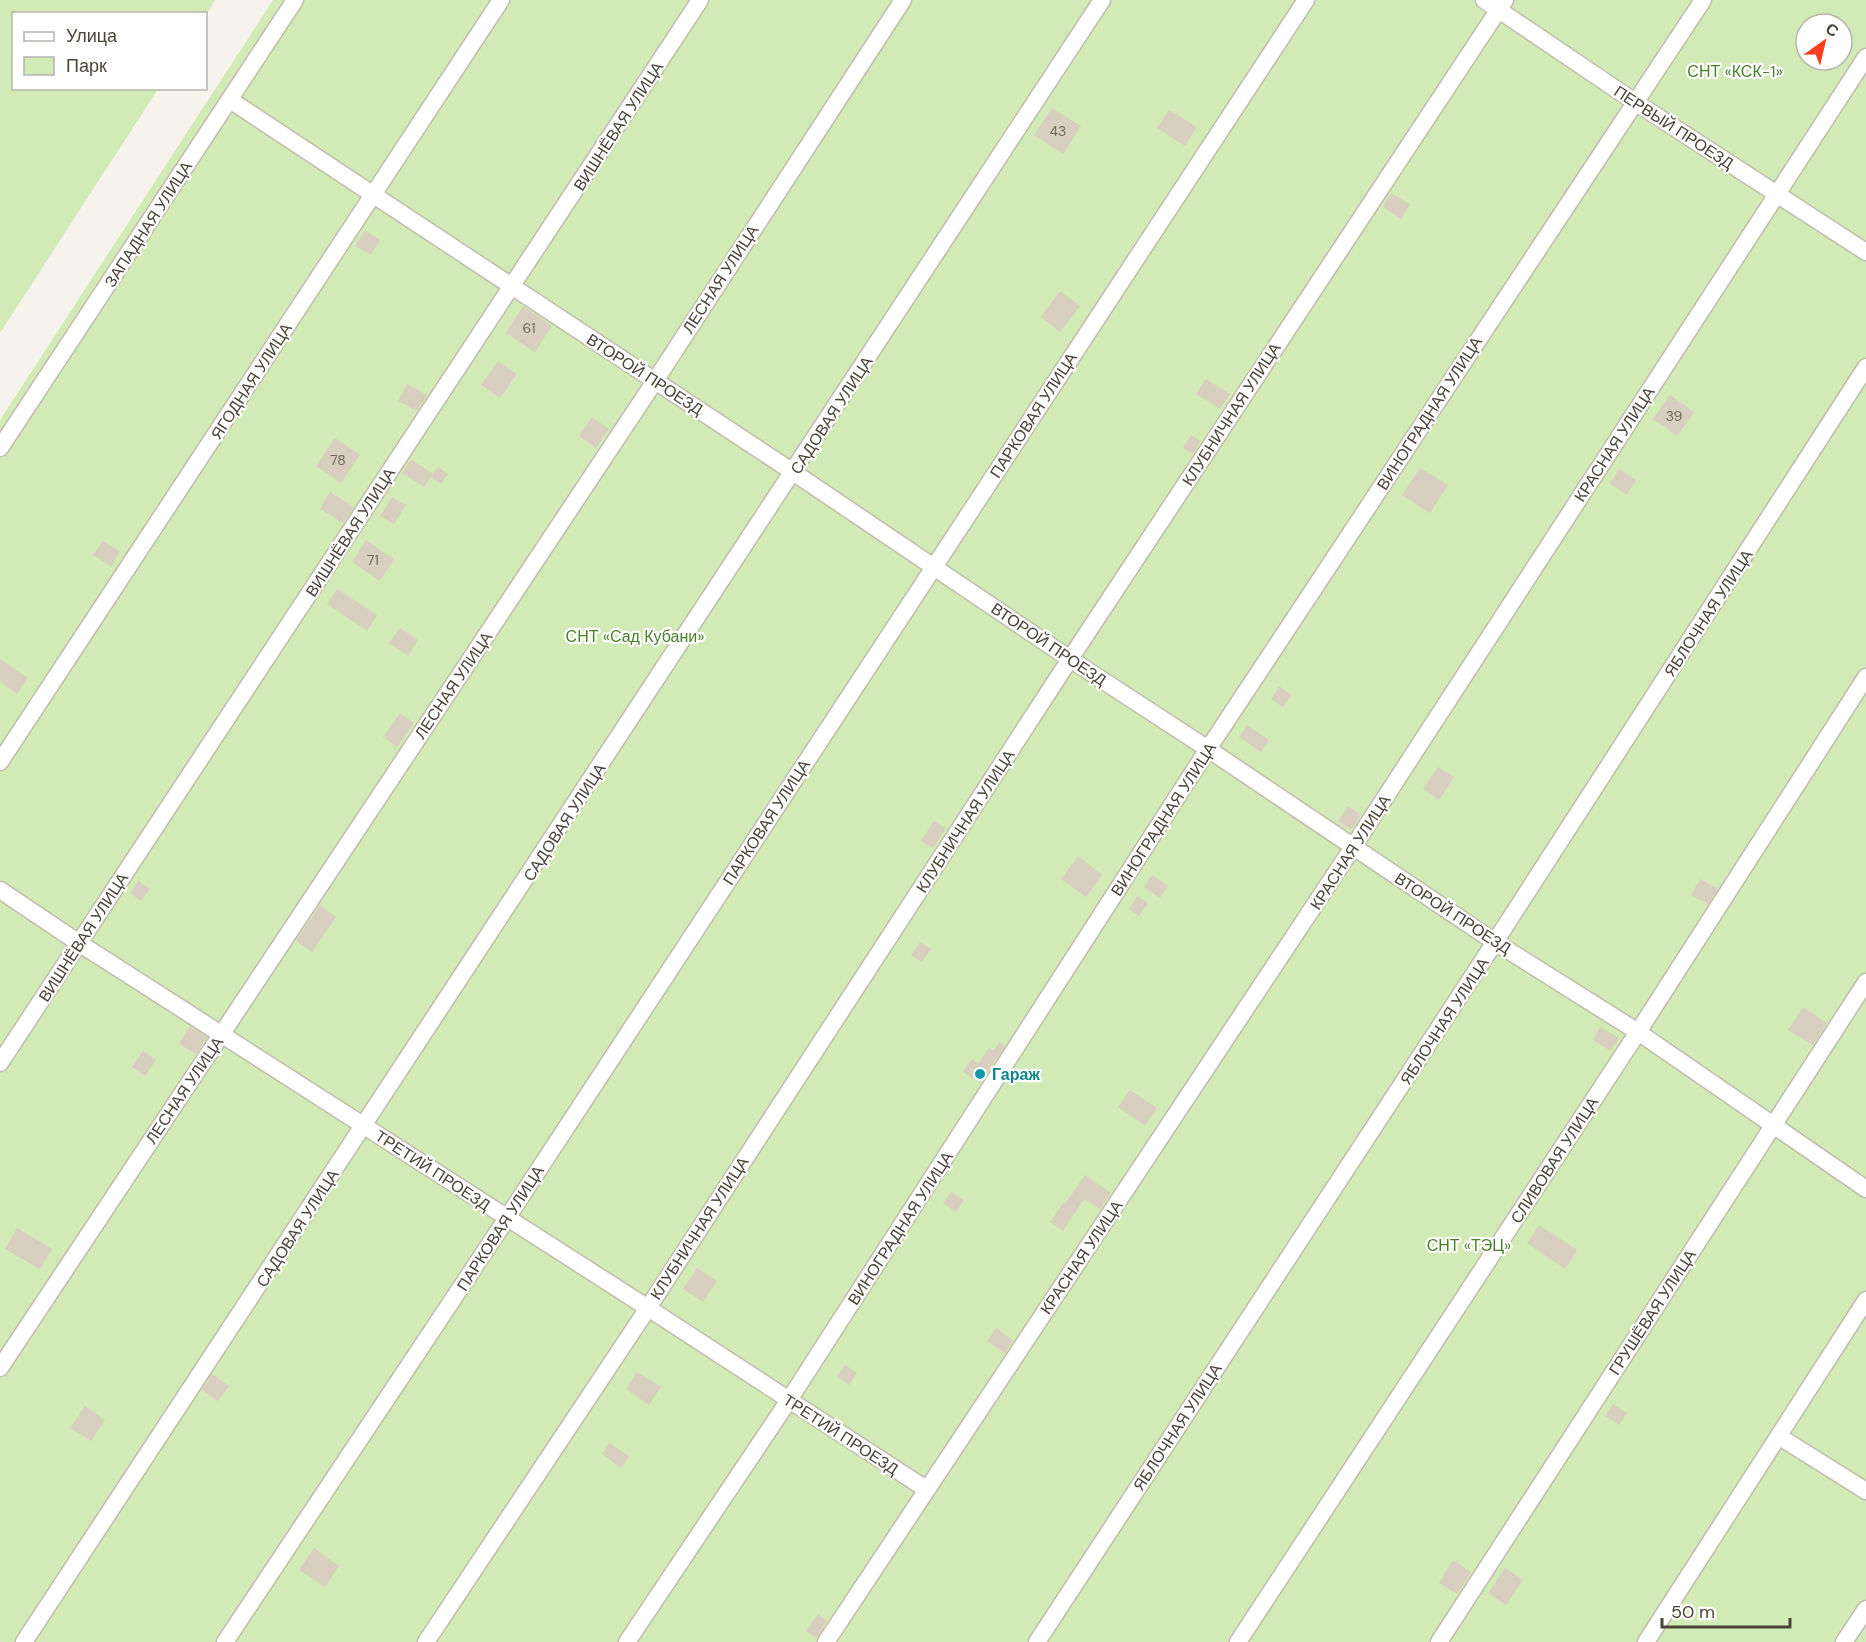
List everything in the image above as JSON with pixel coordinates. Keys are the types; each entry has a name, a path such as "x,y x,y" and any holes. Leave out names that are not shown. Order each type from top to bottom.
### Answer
{"street":[{"name":"ЗАПАДНАЯ УЛИЦА","path":"0,448 296,0"},
{"name":"ЯГОДНАЯ УЛИЦА","path":"0,762 501,0"},
{"name":"ВИШНЁВАЯ УЛИЦА","path":"0,1063 700,0"},
{"name":"ЛЕСНАЯ УЛИЦА","path":"0,1368 655,381 903,0"},
{"name":"САДОВАЯ УЛИЦА","path":"24,1642 1102,0"},
{"name":"ПАРКОВАЯ УЛИЦА","path":"225,1642 507,1218 1306,0"},
{"name":"ПЕРВЫЙ ПРОЕЗД","path":"1484,0 1502,5 1635,102 1866,252"},
{"name":"ВИНОГРАДНАЯ УЛИЦА","path":"627,1642 789,1400 1208,749 1703,0"},
{"name":"КЛУБНИЧНАЯ УЛИЦА","path":"426,1642 648,1308 1070,659 1502,5"},
{"name":"КРАСНАЯ УЛИЦА","path":"826,1642 1353,847 1866,57"},
{"name":"ВТОРОЙ ПРОЕЗД","path":"230,100 372,196 794,472 1495,942 1638,1032 1866,1189"},
{"name":"ЯБЛОЧНАЯ УЛИЦА","path":"1037,1642 1495,942 1866,367"},
{"name":"СЛИВОВАЯ УЛИЦА","path":"1238,1642 1638,1032 1866,677"},
{"name":"ТРЕТИЙ ПРОЕЗД","path":"0,890 926,1489"},
{"name":"ГРУШЁВАЯ УЛИЦА","path":"1439,1642 1866,982"},
{"path":"1646,1642 1866,1300"},
{"path":"1780,1437 1866,1491"},
{"path":"1845,1642 1866,1609"}],"green space":[{"path":"0,0 215,0 207,13 12,12 12,90 157,90 0,333"},
{"name":"СНТ «Сад Кубани»","path":"273,0 1866,0 1866,1642 0,1642 0,420"}],"building":[{"path":"1052,108 1081,126 1063,154 1034,135"},
{"path":"1169,110 1197,127 1185,146 1157,128"},
{"path":"1391,193 1410,204 1401,219 1383,207"},
{"path":"365,230 380,240 371,255 355,246"},
{"path":"1060,291 1080,306 1060,332 1041,317"},
{"path":"523,306 552,326 535,352 506,333"},
{"path":"498,361 517,374 500,398 481,385"},
{"path":"1206,379 1230,394 1220,409 1196,394"},
{"path":"407,384 427,395 417,411 398,401"},
{"path":"1670,395 1694,412 1677,436 1653,419"},
{"path":"592,417 609,429 596,448 579,436"},
{"path":"1191,435 1201,441 1193,454 1183,448"},
{"path":"335,438 360,455 341,483 316,466"},
{"path":"411,459 433,474 424,487 402,473"},
{"path":"438,467 448,474 441,484 431,477"},
{"path":"1420,468 1448,485 1430,513 1402,495"},
{"path":"1619,469 1636,480 1627,495 1610,484"},
{"path":"330,492 354,507 343,523 320,509"},
{"path":"392,497 406,505 394,524 380,516"},
{"path":"366,540 394,559 380,581 352,562"},
{"path":"103,541 120,552 111,567 93,555"},
{"path":"337,589 377,615 367,631 327,604"},
{"path":"400,628 418,640 408,656 389,643"},
{"path":"0,659 28,678 17,694 0,682"},
{"path":"1279,686 1291,695 1283,707 1271,699"},
{"path":"400,713 414,723 397,747 383,737"},
{"path":"1247,725 1269,740 1261,752 1239,737"},
{"path":"1438,767 1454,777 1439,800 1423,789"},
{"path":"1348,806 1361,815 1351,830 1338,821"},
{"path":"934,821 946,828 933,848 921,841"},
{"path":"1078,856 1102,875 1086,897 1061,879"},
{"path":"1152,875 1168,886 1160,898 1144,887"},
{"path":"1700,879 1718,889 1708,904 1691,895"},
{"path":"138,881 150,889 141,901 130,893"},
{"path":"1137,896 1148,903 1139,916 1129,909"},
{"path":"320,905 336,917 312,952 296,941"},
{"path":"920,942 931,949 922,962 911,955"},
{"path":"1803,1007 1827,1023 1813,1045 1788,1030"},
{"path":"190,1026 207,1037 196,1054 179,1044"},
{"path":"1600,1027 1619,1038 1611,1051 1593,1040"},
{"path":"999,1042 1005,1046 980,1083 963,1072 972,1059 978,1064 989,1048 994,1050"},
{"path":"143,1051 156,1060 145,1076 132,1067"},
{"path":"1130,1090 1157,1108 1145,1126 1118,1107"},
{"path":"1085,1175 1111,1193 1100,1209 1084,1199 1063,1231 1050,1222"},
{"path":"951,1192 964,1200 956,1212 943,1203"},
{"path":"1539,1225 1577,1250 1565,1269 1527,1243"},
{"path":"17,1228 52,1249 40,1269 5,1249"},
{"path":"697,1268 717,1281 703,1302 683,1289"},
{"path":"996,1328 1013,1340 1005,1353 987,1341"},
{"path":"845,1365 857,1373 849,1385 837,1377"},
{"path":"637,1372 661,1387 649,1405 626,1389"},
{"path":"212,1374 229,1386 218,1401 202,1390"},
{"path":"1613,1404 1627,1413 1619,1425 1605,1416"},
{"path":"85,1406 105,1420 91,1441 70,1428"},
{"path":"609,1443 629,1456 621,1468 602,1454"},
{"path":"314,1548 339,1566 325,1587 299,1570"},
{"path":"1453,1560 1471,1572 1457,1594 1439,1583"},
{"path":"1505,1568 1523,1580 1506,1605 1488,1593"},
{"path":"818,1614 827,1621 817,1638 806,1631"}],"place":[{"name":"Гараж","path":"980,1074"}],"park label":[{"name":"СНТ «КСК-1»","path":"1735,71"},
{"name":"СНТ «ТЭЦ»","path":"1469,1245"}]}
